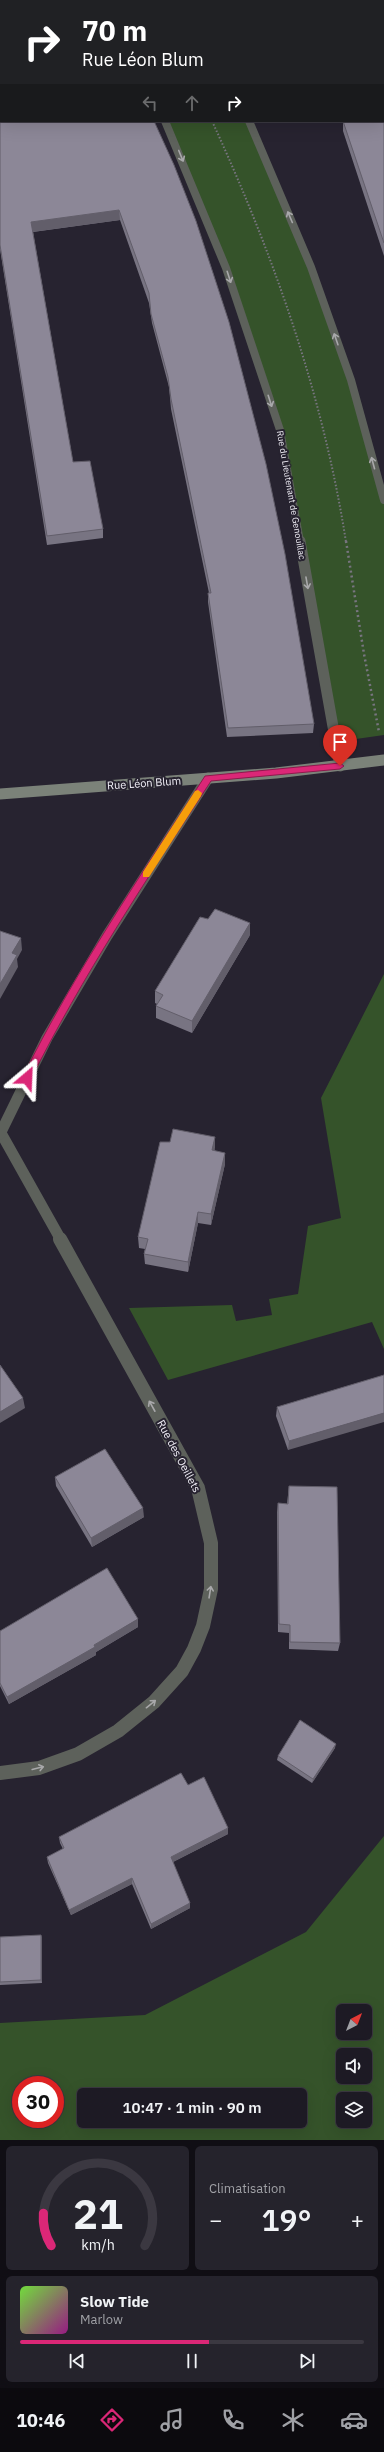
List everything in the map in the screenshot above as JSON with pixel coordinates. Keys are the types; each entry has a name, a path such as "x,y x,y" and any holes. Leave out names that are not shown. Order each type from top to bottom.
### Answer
{"street":[{"name":"Rue du Lieutenant de Genouillac","path":"164,122 226,268 280,430 340,766"},
{"path":"249,122 311,267 351,380 384,500"},
{"name":"Rue Léon Blum","path":"0,794 208,778 340,766 384,760"},
{"name":"Rue des Oeillets","path":"0,1773 39,1768 79,1753 117,1731 156,1700 182,1670 204,1627 212,1577 209,1530 198,1488 0,1133 55,1024 107,936 208,778"}],"path":[{"path":"212,122 276,274 322,418 342,517 380,738"}],"green space":[{"path":"164,122 251,122 351,380 384,500 384,735 335,742 280,430 226,268"},
{"path":"384,974 384,1349 372,1322 168,1380 129,1308 232,1305 236,1321 272,1315 269,1299 298,1294 308,1226 341,1218 321,1098"},
{"path":"384,1836 384,2140 0,2140 0,2023 145,2015 306,1932"}],"building":[{"path":"0,122 154,122 174,165 196,221 229,322 266,464 285,554 314,724 228,728 208,593 211,593 171,399 168,377 151,314 149,293 119,210 31,222 73,462 90,461 103,529 47,536 0,245"},
{"path":"343,122 384,122 384,243"},
{"path":"215,909 250,923 192,1021 156,1006 163,995 155,991 200,917 208,919"},
{"path":"0,931 21,938 12,953 17,955 0,984"},
{"path":"173,1129 215,1137 212,1150 225,1153 211,1214 198,1212 188,1262 144,1254 148,1239 138,1237 160,1142 170,1142"},
{"path":"0,1365 23,1398 0,1412"},
{"path":"384,1375 384,1413 289,1441 277,1407"},
{"path":"105,1449 143,1508 91,1538 55,1477"},
{"path":"289,1486 337,1487 340,1643 290,1642 290,1625 279,1624 278,1503 288,1504"},
{"path":"107,1568 138,1619 94,1645 95,1647 7,1697 0,1683 0,1631"},
{"path":"300,1720 336,1744 313,1779 278,1756"},
{"path":"181,1773 188,1785 204,1777 228,1828 171,1857 190,1903 151,1924 132,1878 69,1910 47,1857 64,1848 59,1837"},
{"path":"41,1935 41,1980 0,1982 0,1937"}],"slow traffic":[{"path":"146,875 198,793"}],"route":[{"path":"27,1078 47,1038 107,936 208,778 340,766"}]}
